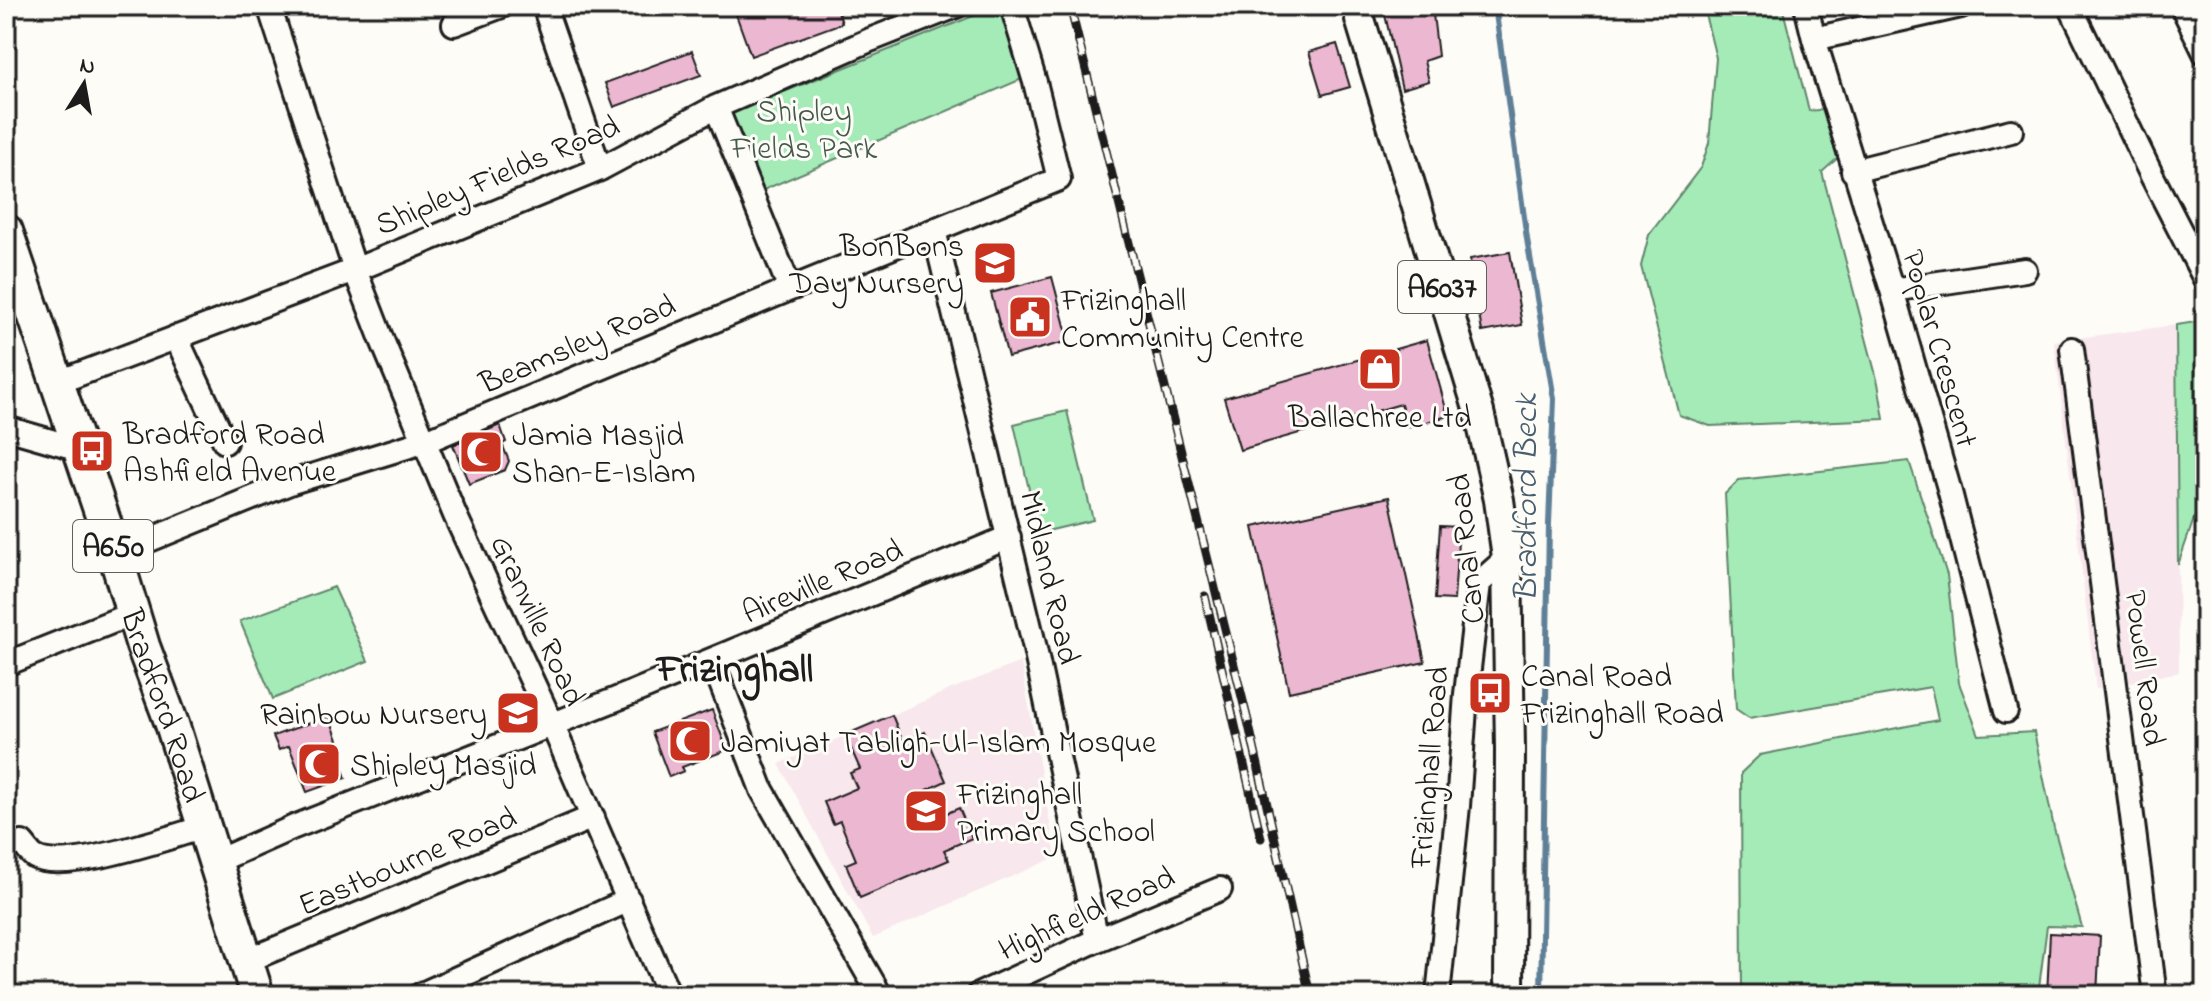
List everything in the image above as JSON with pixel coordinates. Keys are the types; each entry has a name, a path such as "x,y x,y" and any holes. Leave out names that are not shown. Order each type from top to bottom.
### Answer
{"highway":[{"name":"Bradford Road","path":"6,231 172,724 215,862"},
{"name":"A650","path":"215,862 257,995"}],"main road":[{"name":"Canal Road","path":"1360,13 1479,412 1499,500 1507,558 1509,995"}],"street":[{"name":"Granville Road","path":"269,6 355,270 455,515 552,724 669,995"},
{"path":"454,24 502,6"},
{"path":"544,6 600,169"},
{"name":"Shipley Fields Road","path":"56,383 355,270 600,169 716,107 956,6"},
{"name":"Beamsley Road","path":"115,554 292,482 426,441 1059,179 1012,6"},
{"name":"Poplar Crescent","path":"1806,6 1950,492 2006,711"},
{"path":"1814,39 1961,6"},
{"path":"2070,6 2205,279"},
{"path":"2182,6 2205,53"},
{"path":"716,107 790,289"},
{"path":"1853,171 2011,131"},
{"name":"Midland Road","path":"934,230 1034,644 1097,940"},
{"path":"1892,290 2025,270"},
{"path":"176,337 225,442"},
{"name":"Powell Road","path":"2072,349 2155,995"},
{"path":"6,428 79,449"},
{"name":"Aireville Road","path":"215,862 294,827 1009,537"},
{"name":"Frizinghall Road","path":"1438,995 1479,583 1507,558"},
{"path":"6,664 134,613"},
{"path":"712,660 762,790 880,995"},
{"name":"Eastbourne Road","path":"246,961 593,817"},
{"path":"22,843 35,857 55,862 135,848 204,827"},
{"name":"Highfield Road","path":"978,995 1097,940 1220,889"},
{"path":"420,995 629,900"}],"shaded area":[{"path":"2176,325 2179,672 2096,689 2054,341"},
{"name":"Frizinghall Primary School","path":"1021,662 1056,857 873,938 779,764"}],"green space":[{"name":"Shipley Fields Park","path":"1001,6 1022,79 761,191 729,114"},
{"path":"1703,6 1782,6 1809,111 1827,109 1840,156 1822,172 1878,383 1884,419 1710,426 1679,415 1641,266 1649,235 1701,167 1709,143 1716,58"},
{"path":"2202,321 2205,325 2205,487 2178,565 2176,325"},
{"path":"1067,411 1093,520 1039,533 1014,424"},
{"path":"1909,461 1947,575 1959,683 1979,735 2034,732 2054,828 2082,927 2047,926 2038,995 1742,995 1741,773 1760,755 1938,720 1931,687 1749,718 1736,709 1725,494 1739,480"},
{"path":"334,587 368,661 273,699 240,621"}],"building":[{"path":"733,6 836,6 842,23 751,56"},
{"path":"1383,6 1432,6 1438,56 1424,61 1429,81 1402,89"},
{"path":"1337,44 1350,87 1322,95 1309,52"},
{"path":"692,51 701,75 614,107 605,83"},
{"path":"1510,252 1522,325 1482,332 1470,259"},
{"name":"Frizinghall Community Centre","path":"1052,277 1069,341 1008,357 991,293"},
{"name":"Ballachree Ltd","path":"1427,340 1448,416 1408,427 1401,404 1240,450 1224,398"},
{"name":"Jamia Masjid Shan-E-Islam","path":"500,425 506,442 502,444 509,461 505,470 469,484 453,445"},
{"path":"1389,497 1425,662 1289,692 1253,527"},
{"path":"1440,526 1459,527 1454,600 1435,599"},
{"name":"Jamiyat Tabligh-Ul-Islam Mosque","path":"712,710 727,750 682,767 684,771 669,777 652,732"},
{"path":"892,715 903,742 925,732 946,781 926,790 938,817 959,808 972,838 944,850 949,860 860,898 846,864 856,860 840,821 833,824 824,802 857,788 850,773 860,769 845,735"},
{"name":"Shipley Masjid","path":"329,716 338,740 333,742 346,778 307,792 289,746 279,750 273,736"},
{"path":"2050,933 2100,936 2097,995 2047,995"}],"waterway":[{"name":"Bradford Beck","path":"1495,6 1527,239 1554,399 1541,995"}],"railway":[{"path":"1070,6 1248,721 1310,995"},
{"path":"1205,596 1261,838"}],"place":[{"name":"BonBons Day Nursery","path":"995,263"},
{"name":"Frizinghall Community Centre","path":"1030,317"},
{"name":"Ballachree Ltd","path":"1380,369"},
{"name":"Bradford Road Ashfield Avenue","path":"92,451"},
{"name":"Jamia Masjid Shan-E-Islam","path":"481,452"},
{"name":"Canal Road Frizinghall Road","path":"1490,693"},
{"name":"Rainbow Nursery","path":"518,713"},
{"name":"Jamiyat Tabligh-Ul-Islam Mosque","path":"690,741"},
{"name":"Shipley Masjid","path":"319,764"},
{"name":"Frizinghall Primary School","path":"926,811"}],"district":[{"name":"Frizinghall","path":"735,667"}]}
